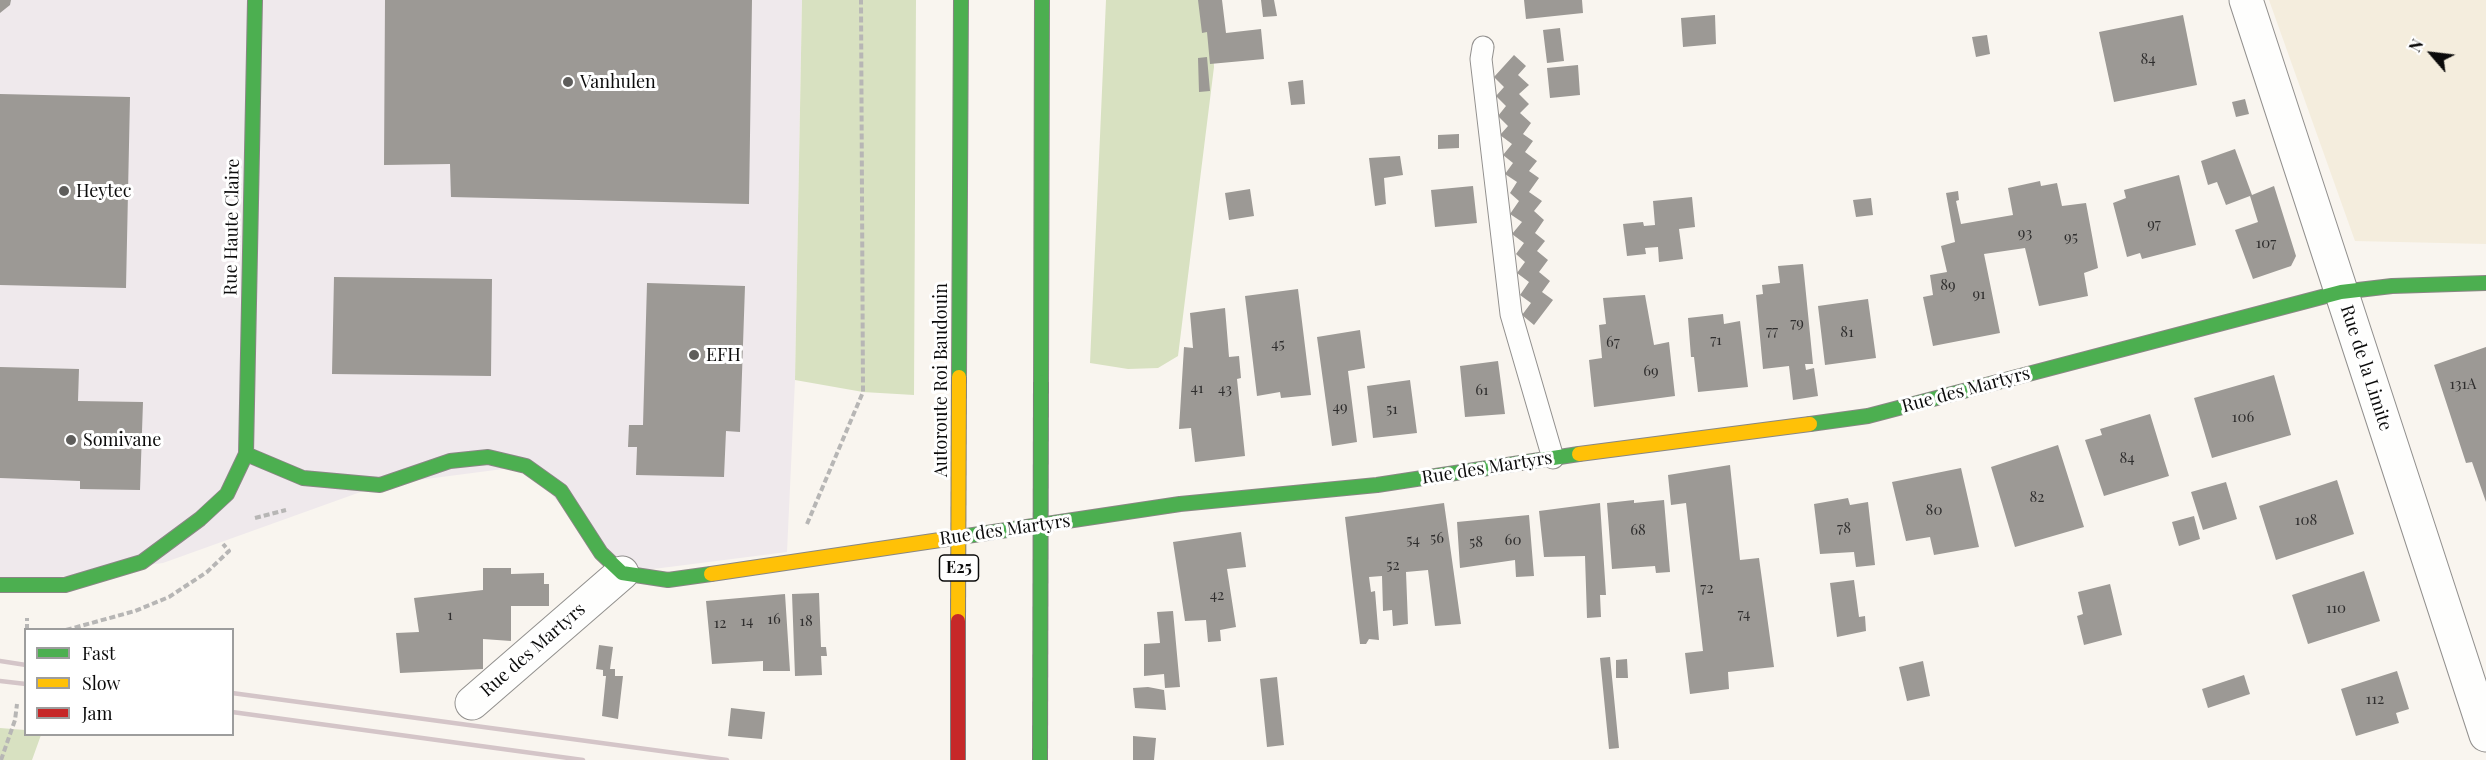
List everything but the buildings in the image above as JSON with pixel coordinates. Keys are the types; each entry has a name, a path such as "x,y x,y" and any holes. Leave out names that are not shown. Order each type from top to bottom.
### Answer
{"main road":[{"name":"Rue Haute Claire","path":"246,454 255,0"},
{"name":"Autoroute Roi Baudouin","path":"958,760 961,0"},
{"path":"1040,760 1042,0"},
{"name":"Rue des Martyrs","path":"622,573 668,580 1180,504 1377,485 1553,458 1868,416 2342,292 2392,286 2486,283"},
{"path":"0,585 65,585 142,562 200,519 227,494 246,454 303,478 380,485 450,461 488,457 526,466 561,491 600,553 622,573"}],"street":[{"name":"Rue de la Limite","path":"2246,0 2486,735"},
{"name":"Rue des Martyrs","path":"472,703 622,573"}],"lane":[{"path":"1484,47 1480,59 1511,314 1553,458"}],"path":[{"path":"792,561 863,392 861,0"},
{"path":"248,522 277,511 297,508"},
{"path":"1,760 15,720 17,704"}],"shaded area":[{"path":"0,0 802,0 795,380 787,552 622,573 526,466 380,485 163,563 0,585"},
{"path":"2269,0 2486,0 2486,244 2355,241"}],"green space":[{"path":"802,0 916,0 914,395 863,392 795,380"},
{"path":"1106,0 1211,0 1214,67 1178,356 1158,368 1128,369 1090,363"},
{"path":"0,728 24,730 24,736 41,736 32,760 0,760"}],"railway":[{"path":"0,661 24,665"},
{"path":"0,681 24,684"},
{"path":"234,693 727,760"},
{"path":"234,712 583,760"}],"traffic: fast":[{"path":"0,585 65,585 142,562 200,519 227,494 246,454 255,0"},
{"path":"959,377 961,0"},
{"path":"1041,382 1042,0"},
{"path":"1810,424 1868,416 2341,292 2392,286 2486,283"},
{"path":"1040,760 1041,382"},
{"path":"246,454 303,478 380,485 450,461 488,457 526,466 561,491 601,553 622,573 668,580 711,574"},
{"path":"940,540 1180,504 1377,485 1579,454"}],"traffic: slow":[{"path":"958,621 959,377"},
{"path":"1579,454 1810,424"},
{"path":"711,574 940,540"}],"traffic: jam":[{"path":"958,621 958,760"}],"place":[{"name":"Vanhulen","path":"568,82"},
{"name":"Heytec","path":"64,191"},
{"name":"EFH","path":"694,355"},
{"name":"Somivane","path":"71,440"}]}
